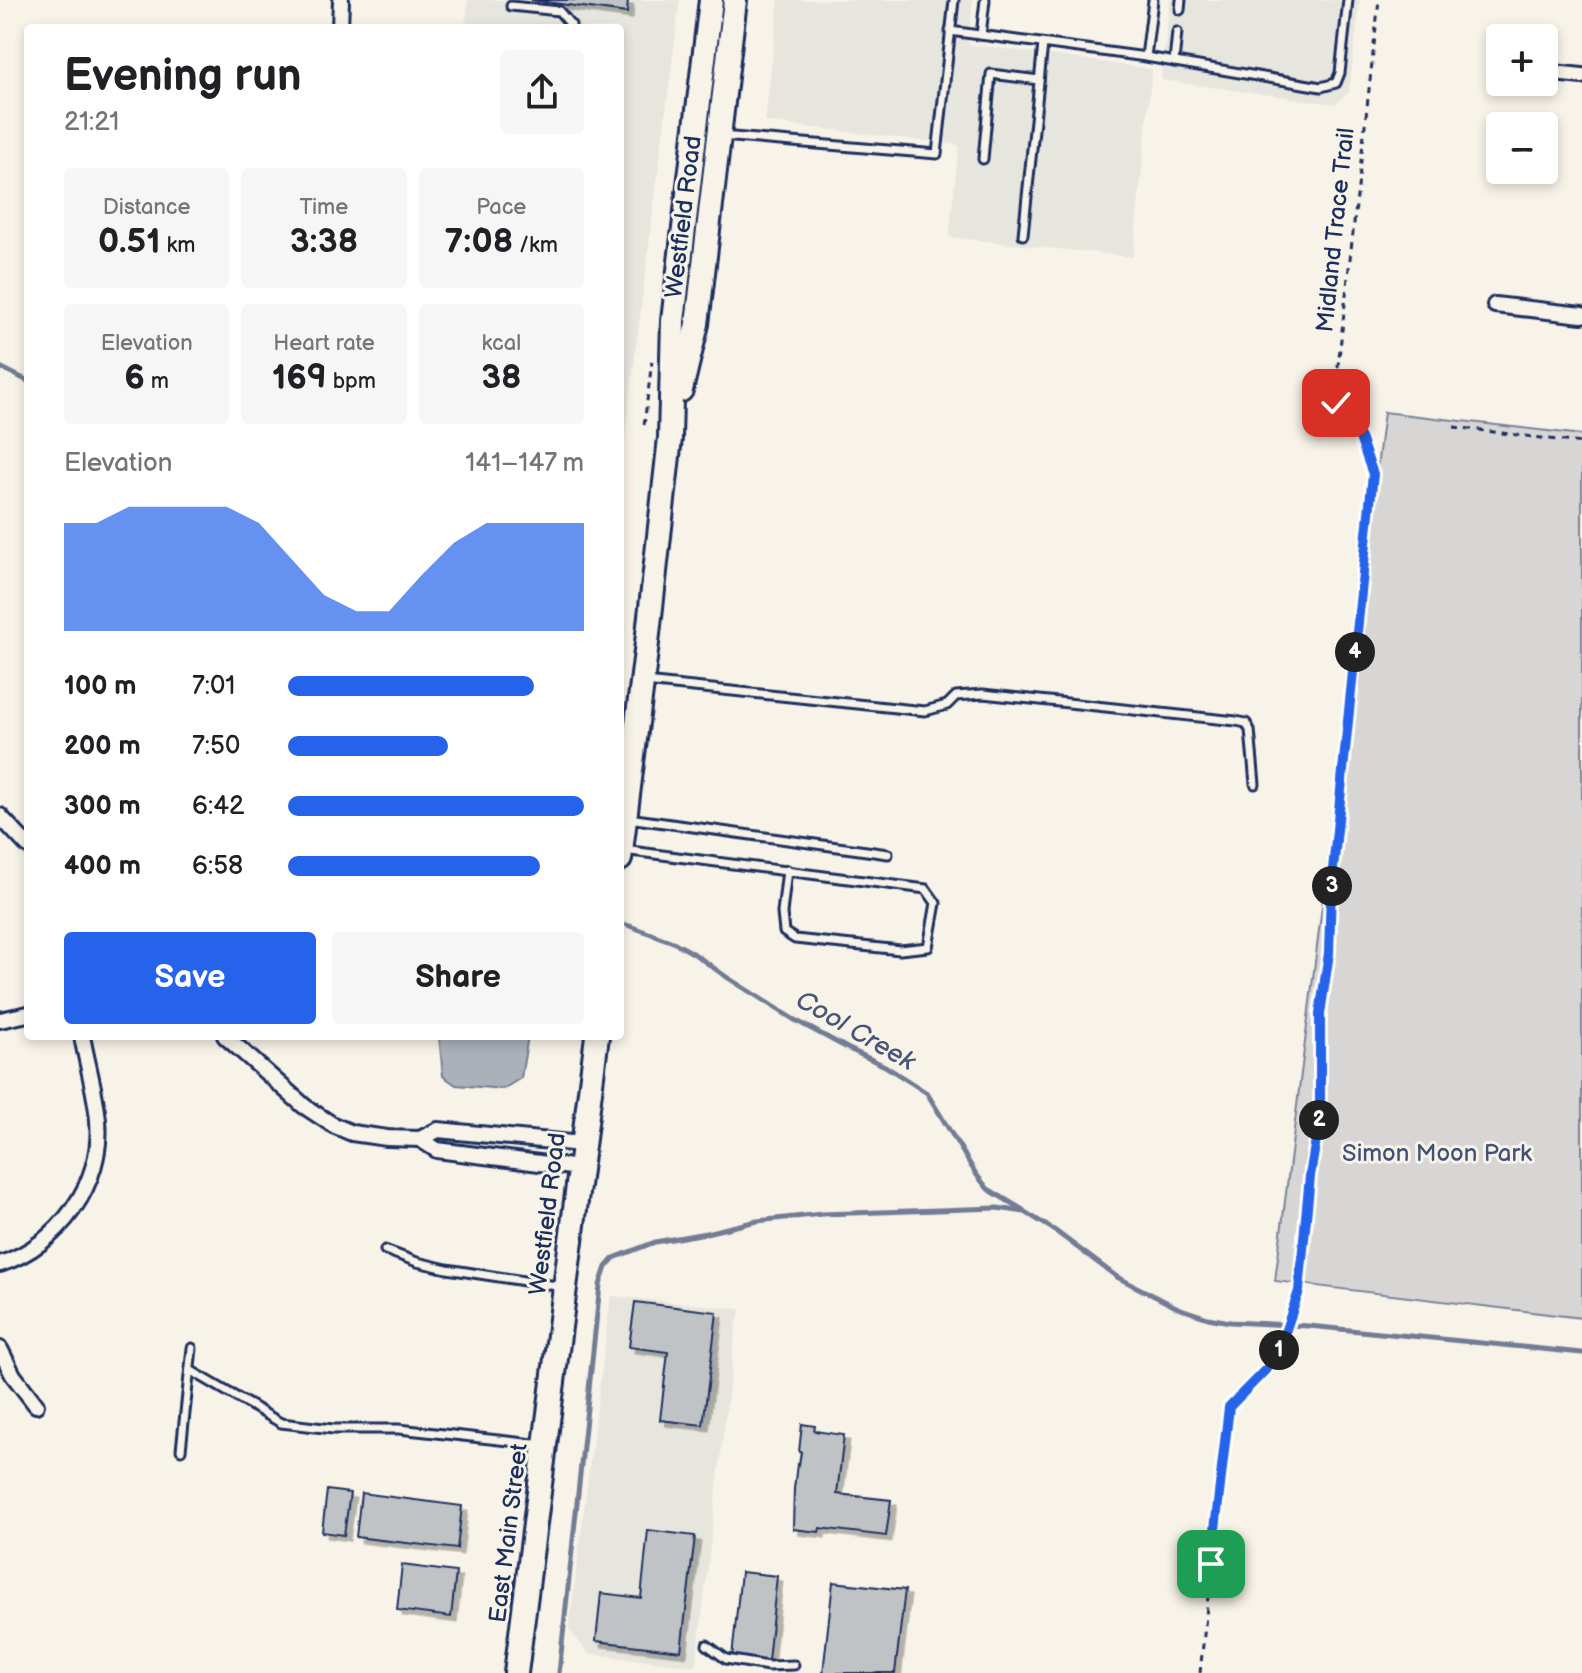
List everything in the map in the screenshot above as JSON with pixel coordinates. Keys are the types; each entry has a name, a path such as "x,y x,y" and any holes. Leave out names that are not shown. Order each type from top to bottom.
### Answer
{"main road":[{"name":"Westfield Road","path":"624,826 670,438 673,321 711,0"},
{"name":"Westfield Road","path":"670,438 697,324 735,0"},
{"name":"Westfield Road","path":"551,1399 596,1040"},
{"name":"East Main Street","path":"516,1673 551,1399"}],"street":[{"path":"340,24 341,0"},
{"path":"1558,73 1582,76"},
{"path":"1495,305 1582,315"},
{"path":"0,816 24,842"},
{"path":"0,1020 24,1015"},
{"path":"0,1264 32,1250 53,1233 72,1211 86,1186 95,1160 98,1122 83,1040"},
{"path":"230,1040 304,1106 352,1133 420,1139 438,1130 582,1144"},
{"path":"420,1139 437,1150 579,1168"},
{"path":"0,1349 13,1375 36,1405"}],"lane":[{"path":"719,136 937,154 954,0"},
{"path":"981,35 985,0"},
{"path":"1146,57 1153,0"},
{"path":"1180,10 1181,0"},
{"path":"950,31 1146,57 1321,87 1336,83 1340,73 1348,0"},
{"path":"511,6 559,11 570,24"},
{"path":"1174,62 1177,32"},
{"path":"1023,235 1043,44"},
{"path":"983,159 991,74 1039,80"},
{"path":"643,681 925,711 947,705 956,696 983,694 1236,721 1246,723 1250,730 1255,784"},
{"path":"625,818 888,854"},
{"path":"624,850 787,870 926,889 936,903 928,947 900,950 795,939 784,932 782,913 787,870"},
{"path":"385,1250 447,1269 565,1288"},
{"path":"181,1450 192,1348"},
{"path":"190,1370 281,1423 333,1429 399,1429 545,1446"},
{"path":"707,1645 726,1659 768,1666 794,1665"}],"path":[{"name":"Midland Trace Trail","path":"1200,1673 1227,1416 1236,1398 1276,1359 1299,1291 1310,1176 1320,1115 1320,1014 1329,953 1331,889 1373,474 1360,438 1336,403 1335,393 1379,0"},
{"path":"1454,427 1582,443"}],"shaded area":[{"path":"468,0 680,0 624,441 624,24 465,24"},
{"path":"779,0 973,0 968,44 1152,69 1133,257 949,237 959,145 765,122"},
{"path":"1170,0 1360,0 1349,92 1335,104 1161,80"},
{"path":"439,1040 527,1040 521,1078 503,1089 456,1085 443,1076"},
{"path":"611,1296 741,1309 736,1326 696,1666 589,1654 569,1629"}],"green space":[{"name":"Simon Moon Park","path":"1384,412 1582,435 1582,1318 1275,1281"}],"building":[{"path":"531,0 628,0 627,13"},
{"path":"635,1302 717,1312 703,1425 660,1420 668,1352 629,1347"},
{"path":"802,1424 815,1426 814,1431 844,1435 837,1494 891,1500 886,1536 820,1528 819,1532 793,1529 794,1489 801,1452"},
{"path":"327,1490 350,1493 344,1535 322,1532"},
{"path":"361,1493 462,1506 457,1549 356,1537"},
{"path":"648,1530 695,1536 681,1651 596,1641 601,1593 641,1598"},
{"path":"402,1565 456,1572 451,1617 397,1610"},
{"path":"741,1572 777,1576 768,1661 732,1657"},
{"path":"833,1582 905,1590 895,1673 823,1673"}],"waterway":[{"name":"Cool Creek","path":"0,367 24,379"},
{"name":"Cool Creek","path":"627,925 693,953 793,1019 885,1066 927,1093 988,1189 1023,1210"},
{"path":"559,1673 600,1285 606,1267 614,1258 655,1242 757,1221 822,1214 997,1208 1025,1212 1117,1277 1178,1308 1208,1318 1582,1353"}],"route":[{"path":"1211,1564 1229,1407 1276,1359 1299,1291 1310,1176 1320,1115 1320,1014 1329,953 1331,889 1373,474 1360,438 1336,403"}]}
